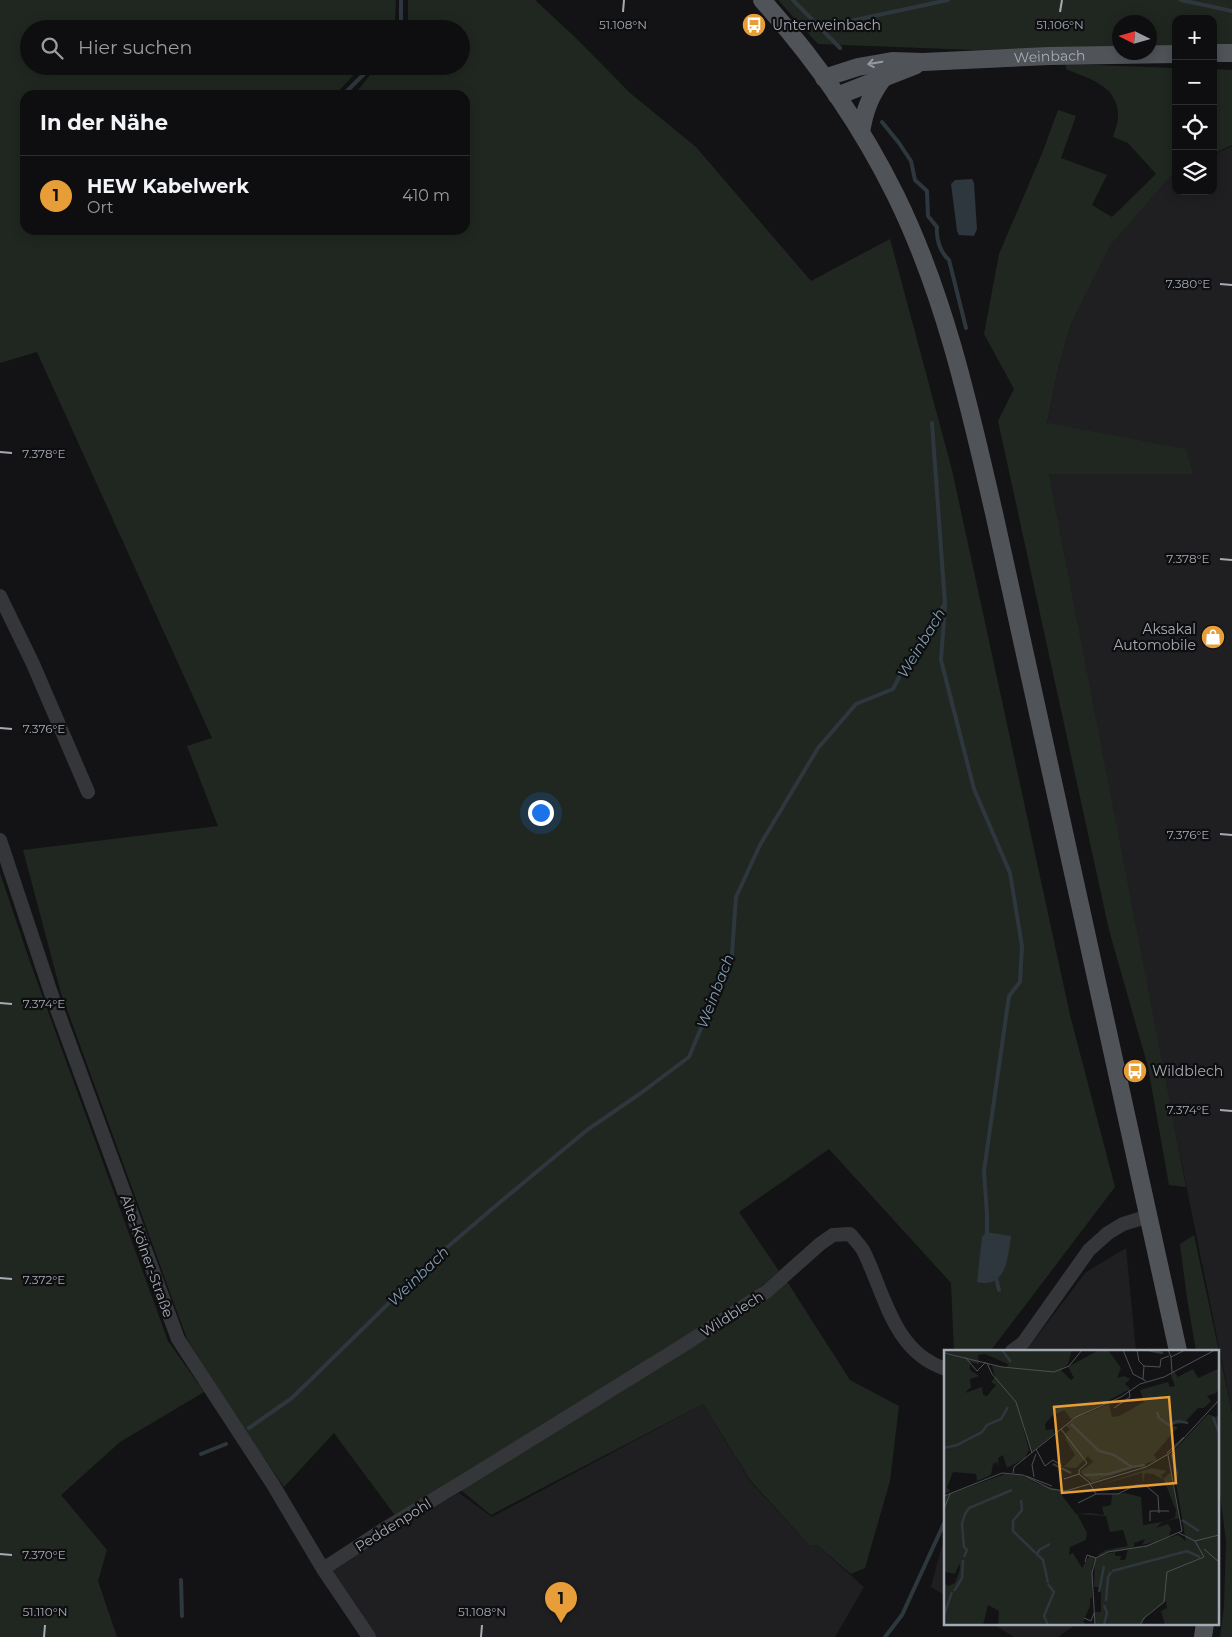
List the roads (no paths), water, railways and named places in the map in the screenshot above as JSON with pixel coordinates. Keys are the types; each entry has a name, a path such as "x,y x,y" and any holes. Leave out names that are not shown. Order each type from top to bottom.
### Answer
{"main road":[{"path":"762,0 794,38 837,96 861,132 888,180 917,244 961,376 994,513 1178,1350"},
{"path":"1217,54 1232,53"},
{"name":"Weinbach","path":"824,78 858,67 892,61 923,62 1049,56 1172,54"},
{"name":"Weinbach","path":"837,96 923,62"},
{"path":"861,132 872,92 884,77"},
{"path":"1203,1637 1205,1624"}],"street":[{"path":"0,596 33,664 88,792"},
{"name":"Alte-Kölner-Straße","path":"0,840 51,993 178,1340 272,1483 323,1569 369,1637"},
{"path":"1013,1350 1023,1342 1089,1250 1108,1233 1123,1224 1149,1216"},
{"name":"Wildblech","path":"464,1482 674,1352 766,1292 820,1244 833,1235 850,1234 863,1250 889,1312 906,1343 923,1359 944,1367"},
{"name":"Peddenpohl","path":"323,1569 381,1531 464,1482"}],"waterway":[{"path":"401,0 401,20"},
{"name":"Weinbach","path":"793,0 840,48"},
{"path":"817,24 841,23 948,0"},
{"path":"1181,0 1232,11"},
{"path":"348,90 363,75"},
{"name":"Weinbach","path":"882,122 911,161 915,180 927,191 928,216 937,227 939,245 949,260 966,328"},
{"name":"Weinbach","path":"249,1428 292,1398 438,1255 499,1203 587,1130 689,1057 732,954 736,897 760,845 818,748 856,704 893,689 913,651 945,604 932,423"},
{"path":"945,605 941,660 974,789 1010,873 1022,946 1020,982 1009,996 984,1171 987,1237"},
{"path":"996,1278 999,1290"},
{"name":"Weinbach","path":"201,1454 226,1444"},
{"path":"885,1637 902,1615 944,1523"},
{"name":"Weinbach","path":"181,1580 182,1616"}],"place":[{"name":"Unterweinbach","path":"754,25"},
{"name":"Aksakal Automobile","path":"1213,637"},
{"name":"Wildblech","path":"1135,1071"},
{"name":"HEW Kabelwerk","path":"561,1623"}]}
